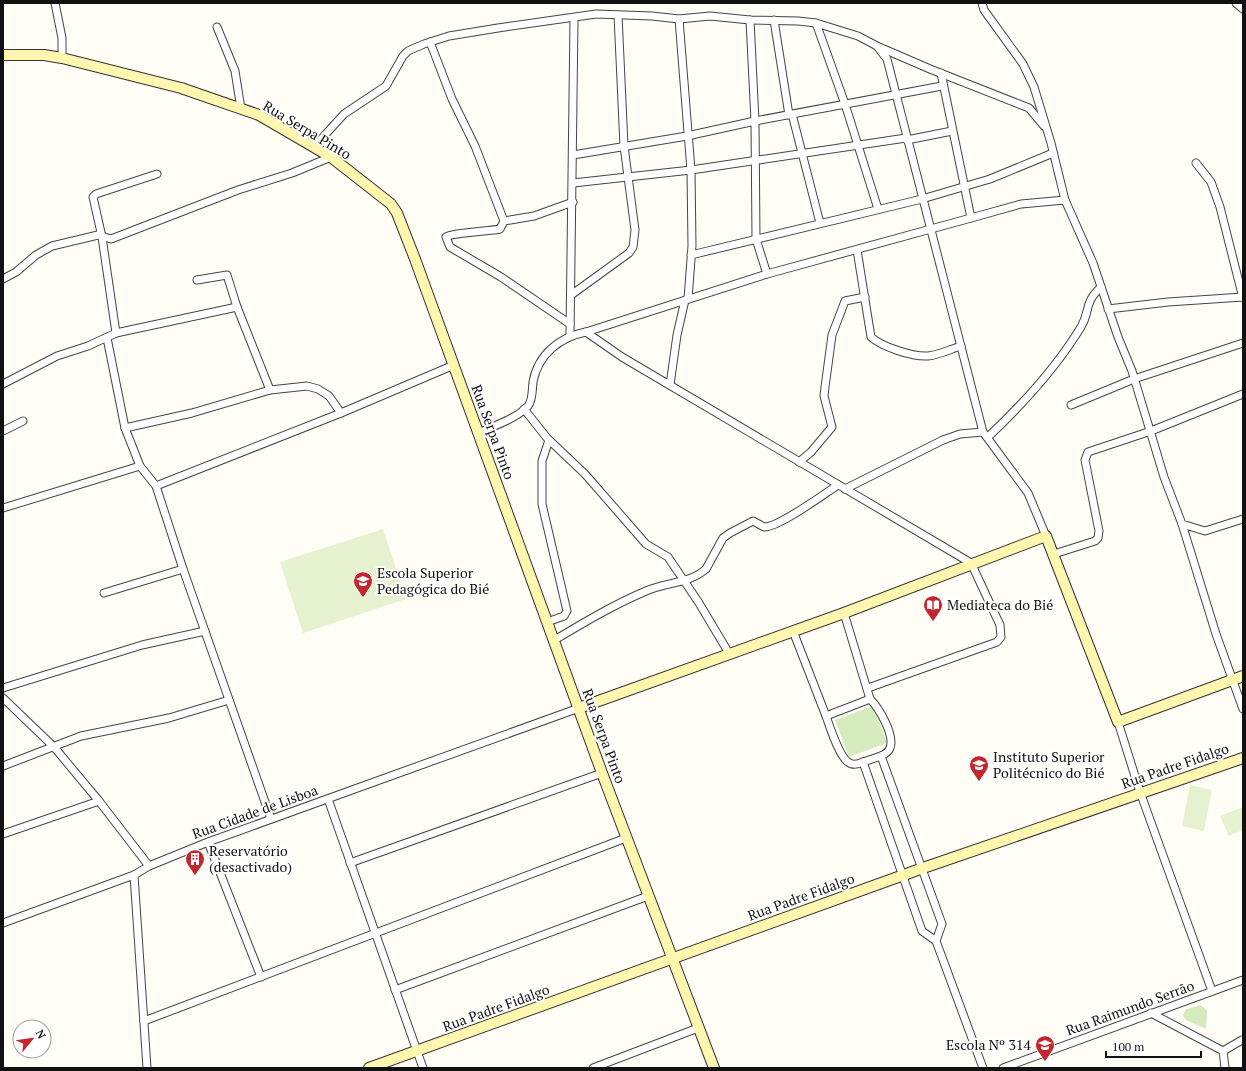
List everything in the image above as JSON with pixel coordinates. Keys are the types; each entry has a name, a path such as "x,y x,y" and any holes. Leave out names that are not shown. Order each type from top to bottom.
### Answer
{"street":[{"path":"56,3 62,38 62,58"},
{"path":"982,3 984,10 1030,77 1046,128 1065,200 1092,263 1134,379 1164,477 1182,524 1231,680 1243,709"},
{"path":"1236,3 1243,9"},
{"path":"314,147 344,114 386,86 403,56 408,51 449,36 574,19 596,14 618,16 652,16 679,19 710,16 750,20 816,23 858,36 877,46 941,73 1030,108 1046,128"},
{"path":"571,295 629,253 633,246 636,230 630,178 624,146 618,16"},
{"path":"570,335 574,155 574,19"},
{"path":"670,385 677,335 687,300 692,255 691,170 687,136 679,19"},
{"path":"750,20 755,121 756,239 767,274"},
{"path":"774,20 790,114 820,223"},
{"path":"816,23 845,104 857,147 878,209"},
{"path":"217,27 235,71 241,109"},
{"path":"430,42 452,99 475,146 504,221 500,229 474,233 450,234 446,237 447,241 450,247 501,277 570,324"},
{"path":"877,46 887,59 922,199 932,230 985,434 1028,493 1054,554 1118,722 1140,792 1212,991"},
{"name":"Rua Serpa Pinto","path":"3,55 44,55 62,58 181,88 259,115 332,157 391,204 397,213 454,365 553,641 714,1068"},
{"path":"941,73 942,86 971,218"},
{"path":"574,155 687,136 790,114 942,86"},
{"path":"573,183 630,178 691,170 857,147 952,131"},
{"path":"692,255 922,199 965,187 1053,153"},
{"path":"3,279 16,272 45,249 98,235 111,239 238,190 292,173 332,157"},
{"path":"1108,309 1168,302 1243,298 1220,207 1211,182 1196,163"},
{"path":"116,333 102,237 93,197 96,194 158,174"},
{"path":"479,433 514,416 529,405 537,369 546,354 570,335 586,332 767,274 932,230 1021,204 1065,200"},
{"path":"504,221 534,216 573,202"},
{"path":"858,250 870,335 882,346 923,356 933,355 961,346"},
{"path":"197,280 227,275 237,307 270,390"},
{"path":"845,489 942,440 960,434 985,434 1011,415 1049,373 1082,326 1089,300 1101,287"},
{"path":"799,462 811,452 832,427 824,396 832,335 845,301 865,296"},
{"path":"3,384 57,356 107,338 116,333 237,307"},
{"path":"586,332 622,357 971,563 1000,625 1001,637 997,642 868,688"},
{"path":"107,338 125,428 140,466 156,486 204,631 271,819"},
{"path":"1071,405 1134,379 1243,343"},
{"path":"156,486 341,413 454,365"},
{"path":"125,428 192,413 270,390 307,386 318,389 329,396 341,413"},
{"path":"1054,554 1095,541 1098,538 1099,531 1085,460 1086,455 1096,448 1151,431 1243,394"},
{"path":"524,409 549,440 584,474 646,544 668,557 730,655"},
{"path":"3,431 23,422"},
{"path":"547,622 564,616 567,611 542,504 542,461 549,440"},
{"path":"3,508 140,466"},
{"path":"553,641 603,612 645,591 658,586 684,581 706,569 723,538 730,533 753,521 764,527 771,526 795,513 838,485"},
{"path":"1182,524 1204,531 1243,519"},
{"path":"579,708 730,655 1046,536"},
{"path":"104,593 183,569"},
{"path":"793,631 842,754 848,762 855,765 881,756 890,750 892,742 882,713 870,699 868,688 844,613"},
{"path":"3,688 142,645 204,631"},
{"path":"1118,722 1243,676"},
{"path":"3,698 54,747 99,801 149,866"},
{"path":"826,716 870,699"},
{"path":"3,766 81,736 169,718 229,700"},
{"name":"Rua Cidade de Lisboa","path":"3,923 134,875 149,866 208,842 579,708"},
{"path":"881,756 923,868 942,924 936,941"},
{"name":"Rua Padre Fidalgo","path":"369,1068 923,868 1140,792 1243,758"},
{"path":"863,762 922,931 936,941 983,1068"},
{"path":"350,863 602,773"},
{"path":"328,799 422,1068"},
{"path":"3,834 99,801"},
{"path":"144,1021 375,932 626,838"},
{"path":"208,842 261,977"},
{"path":"134,875 147,1068"},
{"path":"395,990 648,896"},
{"name":"Rua Raimundo Serrão","path":"1003,1068 1243,980"},
{"path":"1152,1013 1223,1051"},
{"path":"593,1068 698,1028"},
{"path":"1223,1051 1243,1040"},
{"path":"1223,1051 1225,1068"}],"green space":[{"path":"383,529 406,599 303,633 280,562"},
{"path":"873,706 887,743 849,757 835,720"},
{"path":"1190,785 1212,790 1204,831 1182,826"},
{"path":"1243,807 1243,830 1229,836 1220,816"},
{"path":"1200,1005 1207,1010 1206,1029 1186,1020 1183,1016 1185,1010"}],"place":[{"name":"Escola Superior Pedagógica do Bié","path":"363,598"},
{"name":"Mediateca do Bié","path":"933,622"},
{"name":"Instituto Superior Politécnico do Bié","path":"979,782"},
{"name":"Reservatório (desactivado)","path":"195,876"},
{"name":"Escola Nº 314","path":"1045,1062"}]}
